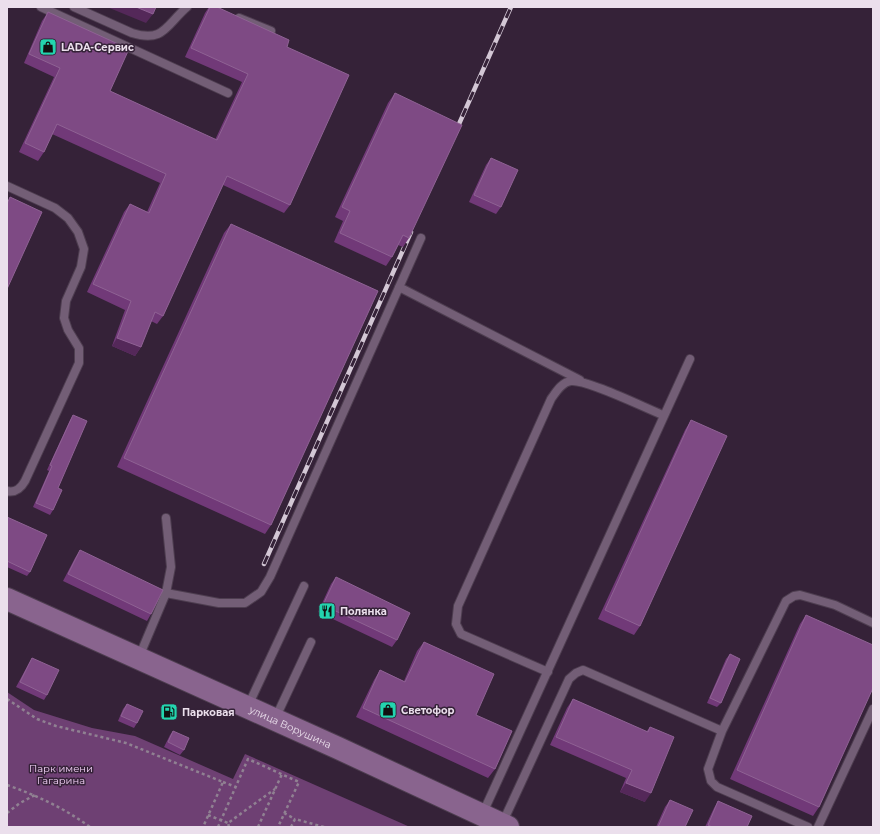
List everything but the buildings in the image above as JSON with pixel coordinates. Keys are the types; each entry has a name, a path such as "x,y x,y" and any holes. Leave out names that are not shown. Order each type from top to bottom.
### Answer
{"street":[{"name":"улица Ворушина","path":"7,599 338,748 505,826"}],"lane":[{"path":"41,7 228,93"},
{"path":"74,7 142,36 154,36 165,31 187,7"},
{"path":"229,13 271,31"},
{"path":"7,186 55,208 68,218 78,232 84,249 81,267 66,301 64,318 68,330 79,348 79,363 26,481 17,491 7,491"},
{"path":"166,594 219,603 245,603 261,592 274,570 421,238"},
{"path":"399,288 584,382 663,415"},
{"path":"482,816 663,415 690,359"},
{"path":"548,672 461,634 456,624 458,606 551,399 560,387 570,380 584,382"},
{"path":"138,658 166,594 171,567 166,518"},
{"path":"247,707 304,586"},
{"path":"808,827 717,788 711,781 708,769 722,731 786,601 794,596 800,595 835,605 873,623"},
{"path":"274,719 311,642"},
{"path":"505,826 569,679 576,672 583,670 722,731"},
{"path":"818,827 873,709"}],"path":[{"path":"7,699 25,712 56,726 126,743 236,787"},
{"path":"218,827 248,759 299,782 278,827"},
{"path":"258,827 282,774"},
{"path":"203,827 223,782"},
{"path":"7,786 35,795 61,808 90,827"},
{"path":"228,823 275,789"},
{"path":"7,813 20,803 35,795"},
{"path":"284,813 295,819 324,827"},
{"path":"208,815 228,823"},
{"path":"291,827 295,819"},
{"path":"228,823 229,827"}],"green space":[{"name":"Парк имени Гагарина","path":"7,692 34,710 92,728 135,736 233,779 245,754 410,827 7,827"}],"railway":[{"path":"455,133 511,7"},
{"path":"264,564 411,232"}],"place":[{"name":"LADA-Сервис","path":"48,47"},
{"name":"Полянка","path":"327,611"},
{"name":"Светофор","path":"388,710"},
{"name":"Парковая","path":"169,712"}]}
